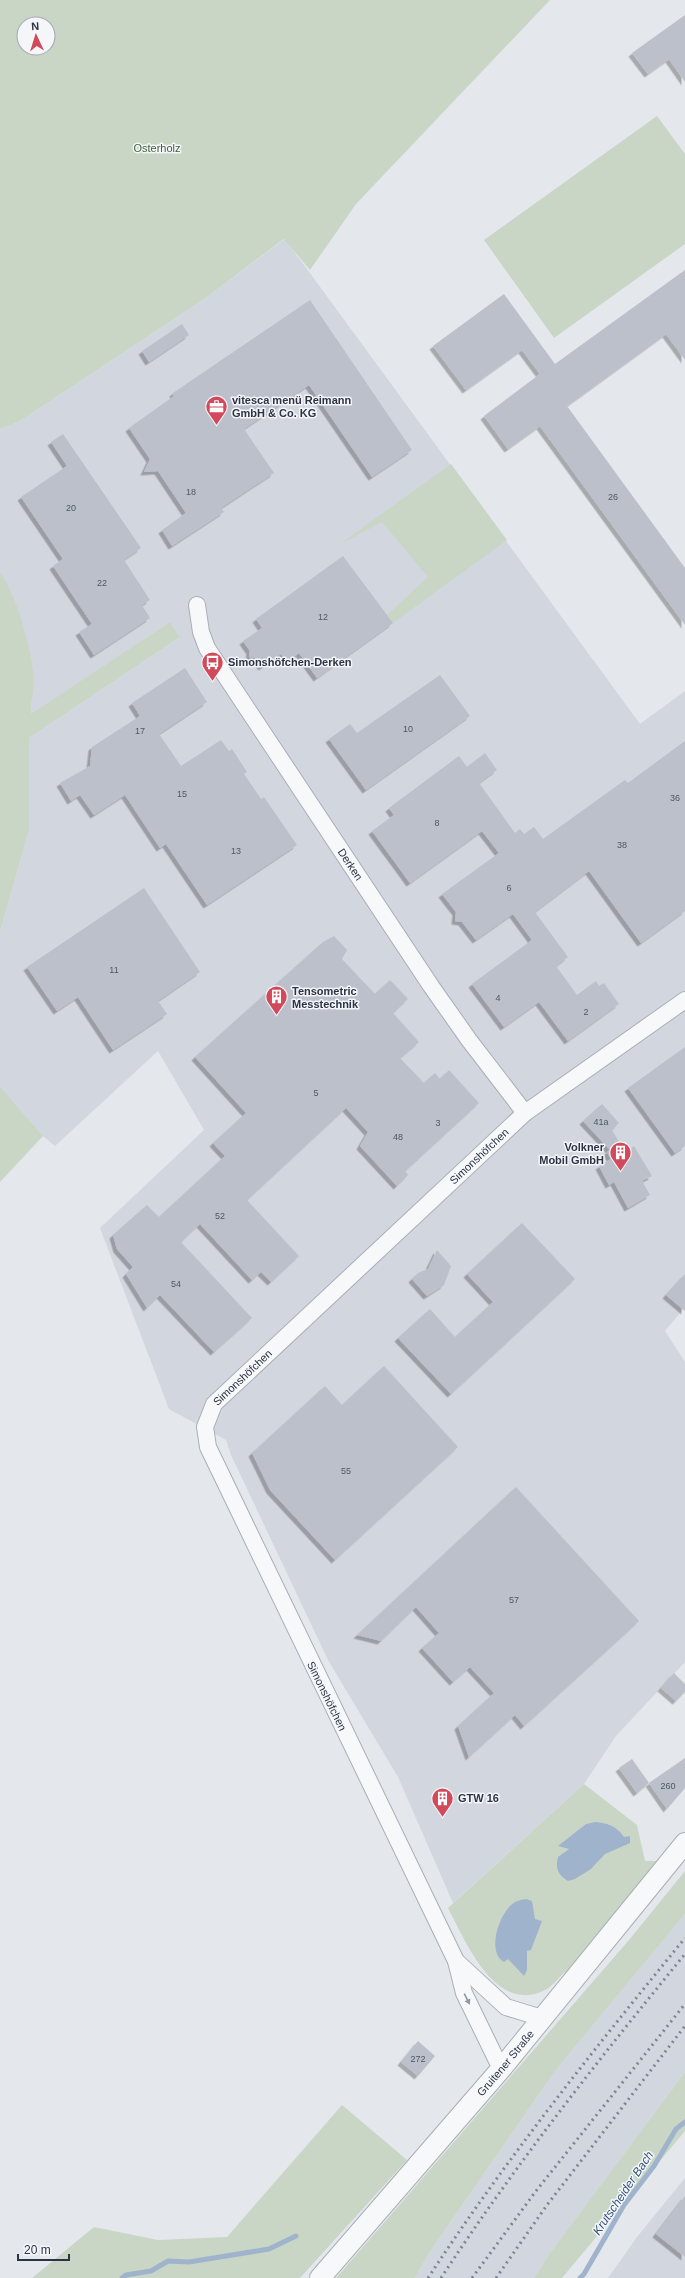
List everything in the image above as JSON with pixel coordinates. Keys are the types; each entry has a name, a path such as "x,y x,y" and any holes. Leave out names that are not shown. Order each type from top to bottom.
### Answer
{"street":[{"name":"Derken","path":"197,606 201,632 207,648 434,991 469,1040 525,1113"},
{"name":"Simonshöfchen","path":"501,2068 464,1993 456,1961 208,1447 205,1427 214,1404 525,1113 685,1000"},
{"name":"Gruitener Straße","path":"320,2278 501,2068 685,1843"},
{"name":"Simonshöfchen","path":"456,1961 506,2007 542,2018"}],"shaded area":[{"path":"285,239 640,724 685,691 685,1307 665,1331 685,1362 685,1662 616,1736 584,1784 453,1903 398,1777 328,1660 231,1455 226,1440 169,1409 100,1228 204,1130 158,1051 55,1146 43,1136 0,1086 0,932 29,830 29,738 180,637 170,622 31,715 33,672 20,618 0,572 0,429 20,421 207,297"},
{"path":"685,1914 685,2072 550,2253 534,2278 415,2278 429,2253 555,2071"},
{"path":"685,2178 685,2278 608,2278 637,2237"}],"green space":[{"name":"Osterholz","path":"0,0 550,0 356,204 310,270 284,239 207,297 20,421 0,429"},
{"path":"657,116 685,154 685,244 554,338 484,240"},
{"path":"451,464 507,540 393,623 387,615 428,577 382,522 340,544"},
{"path":"0,572 17,606 29,647 33,676 31,714 170,622 180,637 29,738 29,830 0,932"},
{"path":"0,1086 43,1136 0,1182"},
{"path":"584,1784 637,1825 645,1861 663,1861 569,1975 565,1972 547,1989 529,1995 513,1993 498,1985 485,1972 464,1939 448,1908"},
{"path":"685,1871 685,1914 555,2071 429,2253 415,2278 336,2278 629,1940"},
{"path":"685,2072 685,2131 562,2278 534,2278 550,2253"},
{"path":"342,2105 407,2160 300,2278 32,2278 94,2227 158,2240 227,2237"}],"water":[{"path":"595,1822 604,1823 611,1826 618,1830 624,1837 630,1836 630,1843 605,1854 591,1869 575,1879 568,1881 560,1874 557,1865 558,1857 569,1849 558,1846 586,1824"},
{"path":"526,1899 532,1901 535,1919 542,1921 531,1950 527,1951 527,1970 524,1976 508,1959 504,1962 499,1957 496,1951 495,1943 498,1926 506,1911 514,1903"}],"building":[{"path":"685,15 685,82 669,59 648,74 632,53"},
{"path":"685,270 685,360 666,334 567,406 685,568 685,625 540,426 508,449 484,416 540,374 522,350 466,390 433,346 504,294 555,364"},
{"path":"310,300 412,450 372,477 309,385 244,429 274,473 221,508 224,512 172,546 162,530 186,513 158,471 144,472 150,459 129,428 174,396 173,393"},
{"path":"182,324 189,335 149,362 142,351"},
{"path":"63,434 141,548 124,560 150,600 142,605 150,618 94,655 79,632 92,624 53,566 63,559 21,497 67,466 51,442"},
{"path":"343,556 393,623 317,678 299,653 287,662 281,654 262,667 255,658 249,657 250,651 243,641 262,628 256,619"},
{"path":"185,668 207,702 159,734 181,766 221,740 229,751 232,749 247,772 244,774 261,799 264,797 297,845 207,905 166,844 160,848 125,795 94,815 80,795 71,801 60,783 90,766 92,747 140,716 132,703"},
{"path":"440,675 470,716 366,790 329,739 350,724 357,733"},
{"path":"685,741 685,911 641,943 589,871 535,912 568,957 556,966 577,995 596,981 599,986 604,983 619,1004 568,1041 539,1002 504,1027 472,984 532,940 513,914 476,940 462,922 455,921 456,912 442,894 499,853 482,831 410,883 372,831 394,815 389,808 459,756 467,767 485,753 497,770 479,783 515,833 520,829 524,834 534,827 543,839 625,780 628,783"},
{"path":"144,888 200,972 158,1001 167,1014 113,1050 78,997 57,1011 27,967"},
{"path":"334,936 347,950 342,959 375,994 390,980 408,999 393,1013 419,1042 400,1058 424,1083 435,1073 440,1079 449,1070 479,1103 405,1171 408,1175 397,1186 360,1146 368,1132 346,1108 247,1200 299,1256 271,1282 261,1272 252,1280 200,1224 181,1242 252,1318 214,1352 160,1295 147,1308 126,1274 133,1267 117,1249 113,1235 147,1205 159,1217 225,1156 213,1143 246,1113 195,1057 323,942"},
{"path":"685,1047 685,1146 675,1153 628,1088"},
{"path":"602,1104 619,1123 612,1130 625,1152 634,1146 652,1176 642,1181 650,1195 628,1208 614,1182 609,1185 599,1166 611,1159 607,1152 610,1150 583,1121"},
{"path":"522,1223 575,1279 451,1394 398,1338 430,1309 455,1337 493,1302 467,1274"},
{"path":"437,1250 451,1266 444,1285 427,1296 412,1279 418,1273 428,1269"},
{"path":"685,1274 685,1311 666,1295"},
{"path":"384,1366 458,1447 335,1560 270,1490 252,1453 325,1386 342,1405"},
{"path":"516,1487 639,1621 524,1726 515,1715 469,1757 458,1726 494,1693 470,1667 453,1682 422,1648 439,1633 416,1607 381,1641 357,1635"},
{"path":"674,1673 685,1684 685,1692 676,1701 661,1688"},
{"path":"685,1758 685,1788 667,1809 649,1783"},
{"path":"632,1759 649,1783 637,1793 619,1768"},
{"path":"418,2041 435,2056 418,2076 401,2062"},
{"path":"685,2196 685,2257 656,2234"}],"waterway":[{"name":"Krutscheider Bach","path":"580,2278 584,2274 624,2205 654,2166 676,2129 685,2122"},
{"name":"Krutscheider Bach","path":"122,2278 126,2275 151,2271 168,2261 189,2262 269,2249 296,2236"}],"railway":[{"path":"428,2278 488,2190 520,2147 685,1938"},
{"path":"441,2278 498,2194 558,2113 685,1954"},
{"path":"472,2278 536,2191 685,2004"},
{"path":"496,2278 547,2205 685,2026"}],"place":[{"name":"vitesca menü Reimann GmbH & Co. KG","path":"216,426"},
{"name":"Simonshöfchen-Derken","path":"212,682"},
{"name":"Tensometric Messtechnik","path":"277,1016"},
{"name":"Volkner Mobil GmbH","path":"620,1172"},
{"name":"GTW 16","path":"443,1818"}]}
